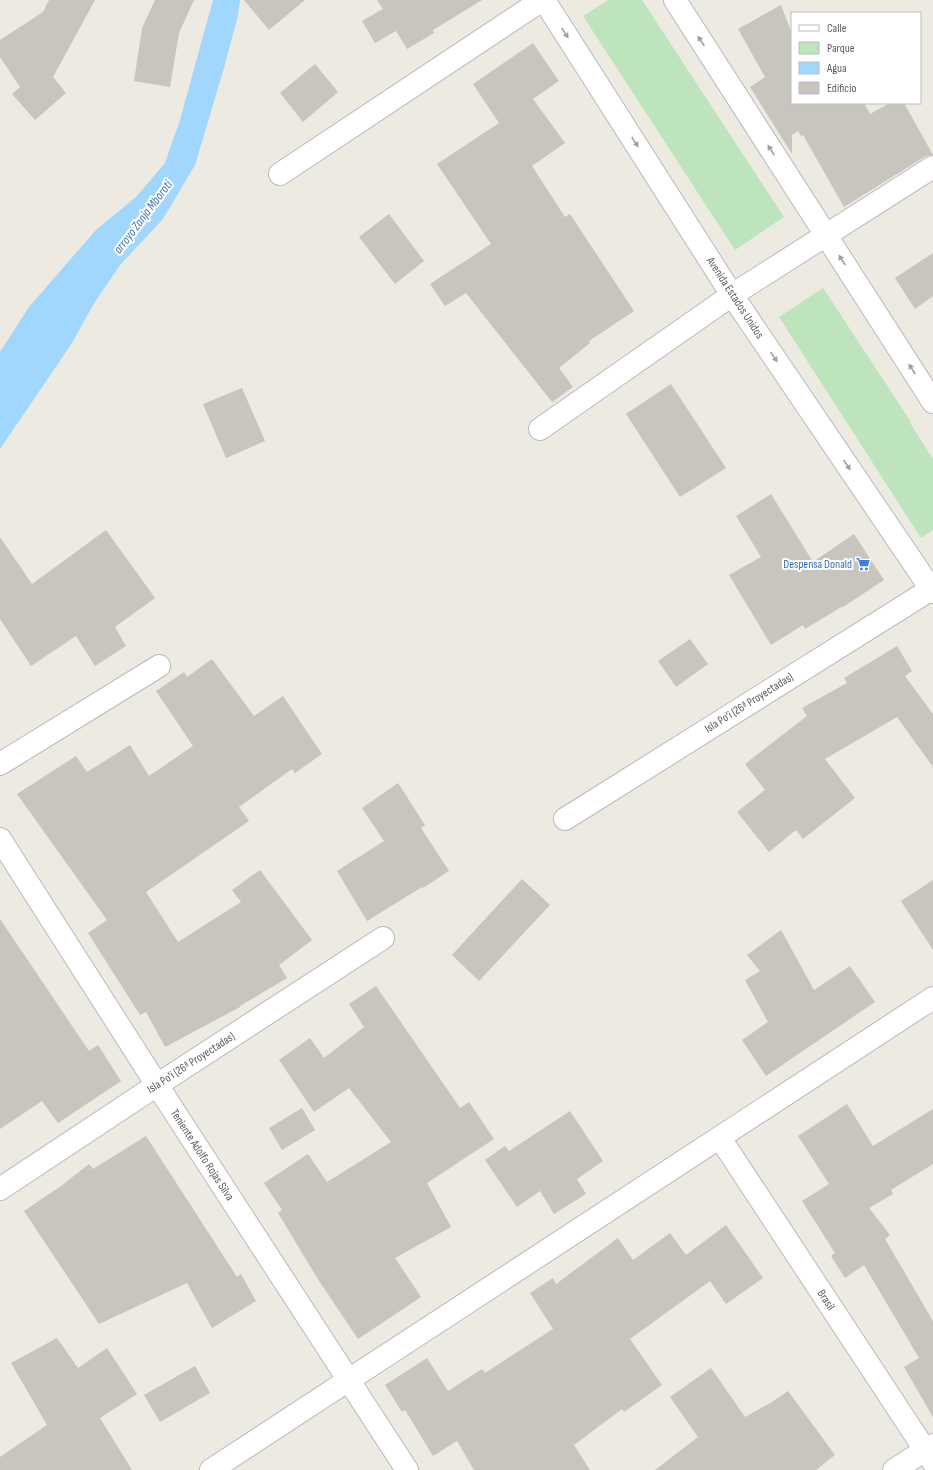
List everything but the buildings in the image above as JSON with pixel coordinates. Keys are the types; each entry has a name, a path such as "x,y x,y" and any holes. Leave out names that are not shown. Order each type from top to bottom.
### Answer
{"street":[{"path":"280,174 543,0"},
{"name":"Avenida Estados Unidos","path":"543,0 732,295 932,590"},
{"path":"675,0 933,402"},
{"path":"540,429 732,295 933,167"},
{"name":"Isla Po'i (26ª Proyectadas)","path":"565,818 932,590"},
{"path":"0,764 159,666"},
{"name":"Teniente Adolfo Rojas Silva","path":"0,839 157,1085 407,1470"},
{"name":"Isla Po'i (26ª Proyectadas)","path":"0,1190 157,1085 383,938"},
{"path":"212,1470 933,998"},
{"name":"Brasil","path":"720,1138 930,1452"},
{"path":"894,1470 930,1452"}],"green space":[{"path":"608,0 642,0 784,217 735,250 583,16"},
{"path":"823,288 911,422 910,423 933,459 933,530 921,538 779,317"}],"water":[{"name":"arroyo Zanja Mboroti","path":"213,0 240,0 238,15 224,68 195,165 163,219 120,265 93,305 72,343 0,449 0,352 29,307 96,230 136,197 165,163 180,120"}],"place":[{"name":"Despensa Donald","path":"863,564"}]}
